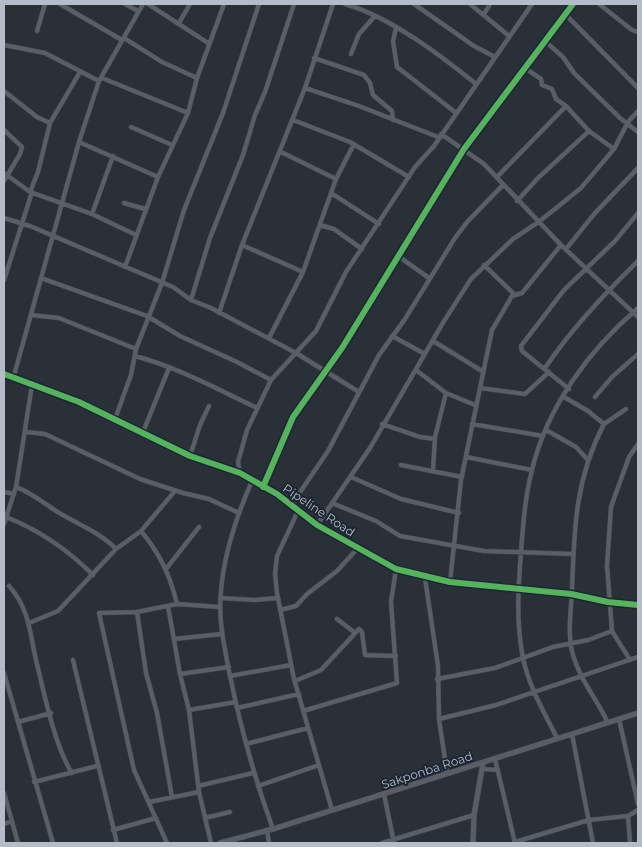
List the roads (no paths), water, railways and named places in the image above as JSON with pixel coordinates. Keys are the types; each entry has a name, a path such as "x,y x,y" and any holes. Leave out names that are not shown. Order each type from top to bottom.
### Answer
{"main road":[{"name":"Sakponba Road","path":"220,843 270,830 447,773 482,766 495,759 638,713"},
{"path":"473,843 474,814 482,766"}],"street":[{"path":"37,31 45,4"},
{"path":"60,4 162,62 197,78"},
{"path":"125,4 138,12"},
{"path":"13,379 79,142 101,79 142,4"},
{"path":"148,4 208,43"},
{"path":"179,23 190,4"},
{"path":"125,267 158,177 188,113 208,43 224,4"},
{"path":"115,419 131,375 136,349 147,316 162,283 184,210 222,113 259,4"},
{"path":"191,300 210,238 243,155 294,4"},
{"path":"220,313 242,245 293,120 333,4"},
{"path":"345,4 363,9 396,28 438,54 476,84"},
{"path":"414,4 474,46 494,56"},
{"path":"470,4 509,36"},
{"path":"484,14 490,4"},
{"path":"240,473 238,462 246,430 271,380 316,331 341,280 409,177 440,136 532,4"},
{"path":"263,486 293,417 326,372 464,150 573,4"},
{"path":"599,4 632,30 638,32"},
{"path":"566,15 638,88"},
{"path":"351,54 359,34 375,16"},
{"path":"396,28 393,42 397,67 455,112"},
{"path":"546,42 563,57 574,73 620,118 628,122 638,132"},
{"path":"4,45 45,53 80,72 188,113"},
{"path":"314,58 364,75 370,83 373,95 392,111 393,120"},
{"path":"525,68 541,79 542,85 552,89 556,99 566,106 589,131 614,149"},
{"path":"4,280 23,224 50,123 80,72"},
{"path":"305,88 440,136 464,150 498,178 517,201 540,221 561,245 610,288 638,317"},
{"path":"4,91 37,116 50,123"},
{"path":"498,178 566,106"},
{"path":"316,525 351,477 471,279 513,239 540,221 581,188 614,149 628,122 638,112"},
{"path":"293,120 354,144 409,177"},
{"path":"131,127 172,145"},
{"path":"4,130 22,147 4,182"},
{"path":"517,201 538,178 589,131"},
{"path":"79,142 158,177"},
{"path":"269,338 303,272 336,179 354,144"},
{"path":"280,152 336,179"},
{"path":"92,214 113,156"},
{"path":"566,248 595,213 638,168"},
{"path":"6,175 31,192 92,214 136,235"},
{"path":"292,504 328,451 359,392 429,278 468,221 503,185"},
{"path":"331,193 379,224"},
{"path":"124,203 145,209"},
{"path":"569,389 522,351 521,346 564,290 615,241 638,213"},
{"path":"4,218 23,224 162,283 191,300 296,352 359,392"},
{"path":"320,225 334,229 362,249"},
{"path":"242,245 303,272"},
{"path":"450,582 462,477 482,371 494,324 514,294 522,293 561,245"},
{"path":"398,256 429,278"},
{"path":"545,368 568,334 610,288 638,261"},
{"path":"484,265 514,294"},
{"path":"41,278 147,316 180,336 271,380"},
{"path":"557,738 534,692 523,659 516,609 520,554 532,470 546,430 594,349 638,308"},
{"path":"31,315 59,318 136,349"},
{"path":"392,336 425,354"},
{"path":"433,341 482,371"},
{"path":"595,397 612,376 638,354"},
{"path":"135,356 169,368 256,408"},
{"path":"144,432 169,368"},
{"path":"416,370 446,393 476,405"},
{"path":"480,388 525,394 549,372"},
{"name":"Pipeline Road","path":"4,374 13,379 79,402 190,456 240,473 292,504 316,525 396,570 425,578 450,582 571,594 608,602 638,605"},
{"path":"4,524 16,487 32,385"},
{"path":"433,471 435,439 446,393"},
{"path":"564,397 588,411 604,424"},
{"path":"190,456 209,406"},
{"path":"608,723 581,677 570,643 573,554 576,506 588,460 604,424 626,409"},
{"path":"382,424 420,437 435,439"},
{"path":"472,424 543,436"},
{"path":"546,430 576,448 588,460"},
{"path":"26,432 45,434 140,479 209,499 239,513"},
{"path":"630,660 612,631 608,602 607,566 611,506 629,457 638,444"},
{"path":"466,457 532,470"},
{"path":"400,465 462,477"},
{"path":"351,477 401,499 459,513"},
{"path":"252,481 239,513 226,557 220,607 222,634 228,667 253,773 270,830 269,843"},
{"path":"16,487 29,492 55,510 96,532 116,550"},
{"path":"29,623 58,611 116,550 141,531 175,490"},
{"path":"4,492 14,494"},
{"path":"332,503 376,521 396,535 444,542 455,546 520,554 573,554"},
{"path":"298,511 277,556 275,574 277,598 295,681 332,810"},
{"path":"6,517 20,522 61,547 93,575"},
{"path":"166,569 199,527"},
{"path":"141,531 157,551 166,569 177,604"},
{"path":"280,610 296,606 307,594 337,571 357,549"},
{"path":"303,711 397,683 391,602 396,570"},
{"path":"425,578 438,666 438,719 447,773"},
{"path":"9,586 20,599 29,623 62,758 72,773"},
{"path":"220,598 255,600 277,598"},
{"path":"167,843 134,770 99,613 136,612 177,604 220,607"},
{"path":"168,606 180,674 189,710 198,786 210,843"},
{"path":"136,612 146,673 152,702 157,713 172,797"},
{"path":"337,619 354,632"},
{"path":"295,681 321,670 354,632 360,629 365,656 396,656"},
{"path":"437,679 472,674 523,659 553,647 588,640 612,631"},
{"path":"174,639 222,634"},
{"path":"438,719 496,705 638,657"},
{"path":"73,660 117,843"},
{"path":"230,676 291,665"},
{"path":"180,674 228,667"},
{"path":"4,673 53,843"},
{"path":"237,708 299,694"},
{"path":"189,710 236,702"},
{"path":"18,722 51,713"},
{"path":"619,719 638,804"},
{"path":"246,744 308,728"},
{"path":"572,734 593,843"},
{"path":"495,759 515,843 589,820 628,816 638,810"},
{"path":"34,782 97,766"},
{"path":"258,786 319,766"},
{"path":"482,766 498,770"},
{"path":"198,786 253,773"},
{"path":"149,802 199,792"},
{"path":"4,793 18,843"},
{"path":"384,794 394,842"},
{"path":"205,818 230,812"},
{"path":"382,843 394,842 474,814"},
{"path":"628,816 630,843"},
{"path":"113,830 156,818"},
{"path":"4,824 12,821"}]}
